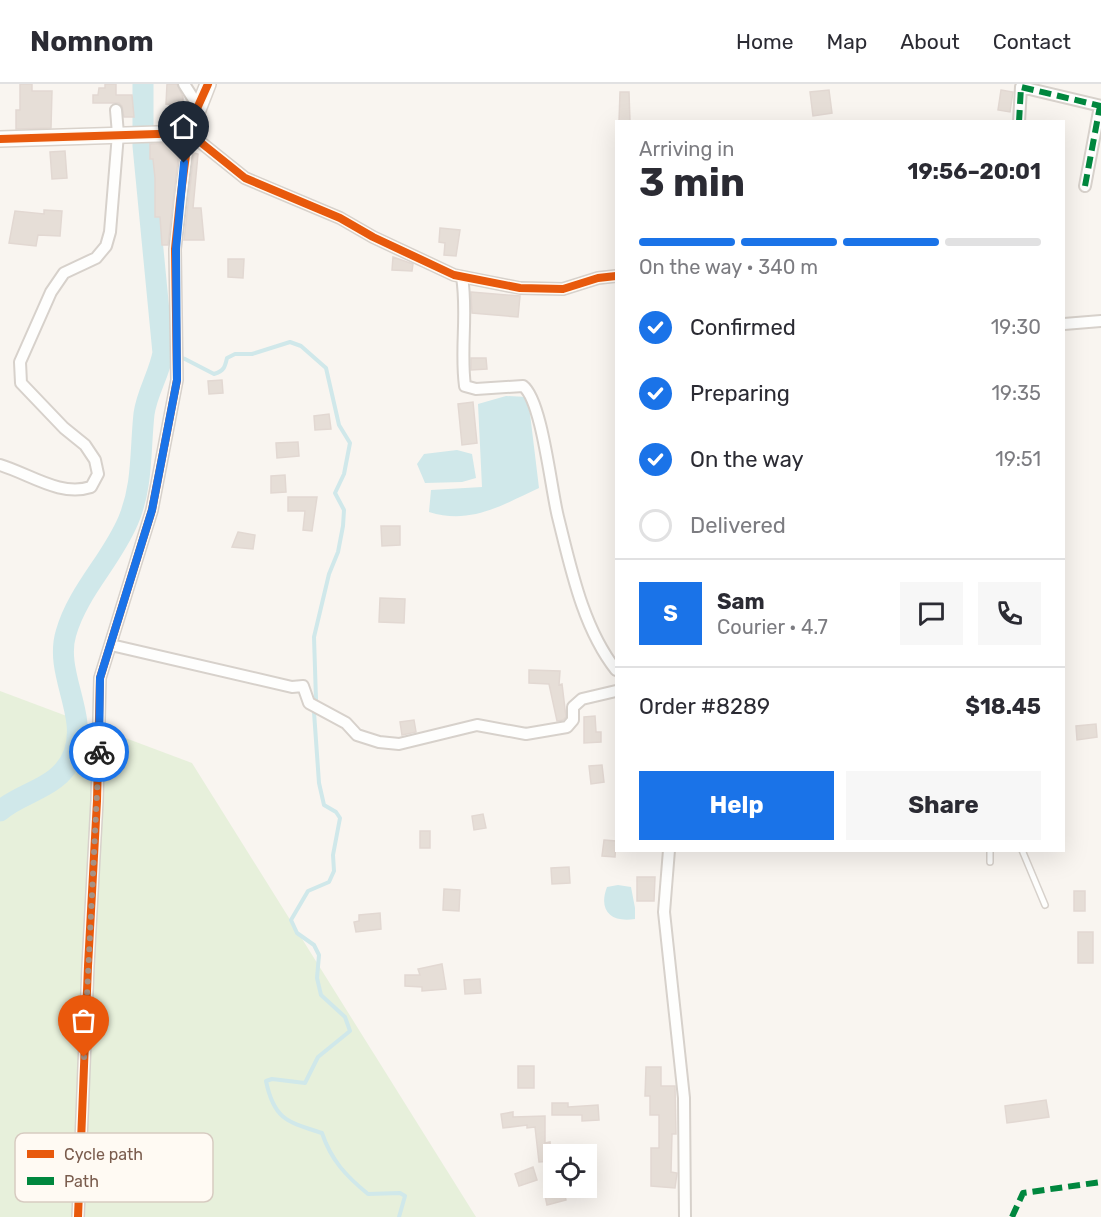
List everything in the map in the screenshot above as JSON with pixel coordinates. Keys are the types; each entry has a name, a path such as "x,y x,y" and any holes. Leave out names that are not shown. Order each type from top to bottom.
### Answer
{"street":[{"path":"184,84 198,106"},
{"path":"81,1133 98,780 100,678 152,510 177,380 176,249 189,133 208,84"},
{"path":"1019,120 1021,87 1100,106 1085,186"},
{"path":"0,465 62,490 79,491 91,487 98,474 95,460 85,445 64,428 21,383 20,362 51,292 64,273 96,258 106,246 125,134 116,110"},
{"path":"0,139 189,133 245,178 340,218 373,237 462,277 520,288 563,289 598,278 615,276"},
{"path":"462,277 465,296 463,360 465,386 476,390 523,386 530,390 538,415 558,516 580,596 594,637 615,668"},
{"path":"1065,324 1101,321"},
{"path":"111,645 292,687 303,686 309,703 346,723 357,735 379,742 399,744 477,725 526,734 557,730 567,727 573,720 573,707 582,699 615,691"},
{"path":"669,852 664,912 666,956 684,1098 685,1217"},
{"path":"78,1217 79,1202"}],"lane":[{"path":"990,852 990,862"},
{"path":"1023,852 1045,905"}],"green space":[{"path":"0,691 192,763 476,1217 0,1217"}],"water":[{"path":"506,396 528,397 539,488 473,515 444,515 429,512 431,490 482,487 478,404"},
{"path":"457,450 472,454 476,478 462,482 425,483 417,464 424,454"},
{"path":"618,885 631,887 635,919 613,917 606,909 604,903 607,887"}],"building":[{"path":"20,84 32,84 32,91 52,91 51,128 16,129 16,110 20,110"},
{"path":"105,84 116,84 116,95 132,95 134,117 124,117 122,106 119,103 93,103 93,95 98,95 99,88 105,88"},
{"path":"167,84 177,84 183,97 183,105 166,104"},
{"path":"829,90 832,113 813,116 810,92"},
{"path":"1001,90 1013,92 1010,112 998,110"},
{"path":"620,92 629,92 630,120 619,120"},
{"path":"180,143 168,245 162,245 160,217 155,217 155,178 153,159 150,159 150,144"},
{"path":"65,151 67,178 52,179 50,152"},
{"path":"194,153 198,154 193,208 201,208 204,240 184,240"},
{"path":"44,210 62,211 60,236 38,235 36,246 9,243 15,211 44,214"},
{"path":"440,228 460,230 456,256 444,255 445,243 439,242"},
{"path":"393,257 413,264 412,271 392,270"},
{"path":"228,259 244,259 243,278 228,277"},
{"path":"471,292 520,296 518,317 472,313"},
{"path":"471,358 486,358 487,369 471,370"},
{"path":"222,380 223,393 209,394 208,381"},
{"path":"473,402 477,443 462,445 458,404"},
{"path":"329,414 331,429 315,430 314,416"},
{"path":"298,442 299,456 277,458 276,443"},
{"path":"285,475 286,492 271,493 271,476"},
{"path":"288,497 317,497 312,531 303,530 305,511 288,511"},
{"path":"381,526 400,526 400,545 382,546"},
{"path":"238,532 255,535 253,549 232,547"},
{"path":"380,598 405,599 404,623 379,622"},
{"path":"529,670 560,671 559,685 562,684 566,717 563,720 557,721 549,684 529,683"},
{"path":"595,716 596,732 601,732 601,742 584,743 584,717"},
{"path":"414,720 416,732 402,735 400,722"},
{"path":"1096,724 1097,737 1077,740 1076,726"},
{"path":"602,765 604,782 591,784 589,766"},
{"path":"483,814 486,828 474,830 472,816"},
{"path":"420,831 430,831 430,848 420,848"},
{"path":"604,840 615,841 615,857 602,856"},
{"path":"569,867 570,883 552,884 551,868"},
{"path":"637,877 655,877 654,901 637,901"},
{"path":"444,889 460,890 459,911 443,910"},
{"path":"1074,891 1085,891 1085,911 1074,911"},
{"path":"380,913 381,929 356,932 354,922 359,921 359,915"},
{"path":"1078,932 1093,932 1093,963 1078,963"},
{"path":"442,964 446,989 422,991 422,987 405,986 405,975 420,975 418,969"},
{"path":"480,979 481,993 465,994 464,980"},
{"path":"518,1066 534,1066 534,1088 518,1088"},
{"path":"646,1067 661,1067 661,1086 675,1086 676,1134 672,1134 671,1172 677,1173 675,1188 651,1186 651,1148 659,1148 659,1115 650,1115 650,1096 645,1096"},
{"path":"1046,1100 1049,1117 1007,1123 1005,1106"},
{"path":"552,1103 568,1103 568,1107 598,1105 599,1120 582,1121 582,1115 552,1115"},
{"path":"513,1112 513,1117 545,1116 545,1143 550,1142 550,1144 543,1144 543,1162 539,1162 535,1127 527,1128 527,1125 503,1128 501,1114"},
{"path":"533,1167 537,1180 519,1186 515,1174"},
{"path":"546,1198 566,1198 566,1200 547,1205"}],"waterway":[{"path":"0,811 51,782 68,765 74,753 77,723 64,663 63,648 66,633 78,603 121,536 136,495 144,414 163,353 143,146 143,84"},
{"path":"163,353 185,359 214,374 220,372 227,358 235,354 252,354 290,342 301,346 326,368 339,425 350,443 344,474 335,493 344,510 343,526 314,637 316,700"},
{"path":"314,712 319,783 324,805 336,812 340,818 333,855 334,871 329,882 308,891 291,920 297,933 314,945 319,955 317,978 321,995 345,1017 350,1031 318,1057 305,1083 272,1079 266,1081 269,1094 278,1112 291,1122 322,1133 340,1167 368,1194 400,1193 405,1196 399,1217"}],"marked path":[{"path":"1019,120 1021,87 1101,106"},
{"path":"1085,186 1100,106"},
{"path":"1012,1217 1023,1193 1101,1182"}],"cycle path":[{"path":"81,1133 97,801 100,678 152,510 177,380 175,249 180,201 190,124 208,84"},
{"path":"0,139 189,133 245,178 340,218 373,237 454,275 520,288 563,289 598,278 615,276"},
{"path":"78,1217 79,1202"}],"way so far":[{"path":"84,1057 99,752"}],"route":[{"path":"99,752 100,678 152,510 169,411 177,380 176,249 184,163"}]}
